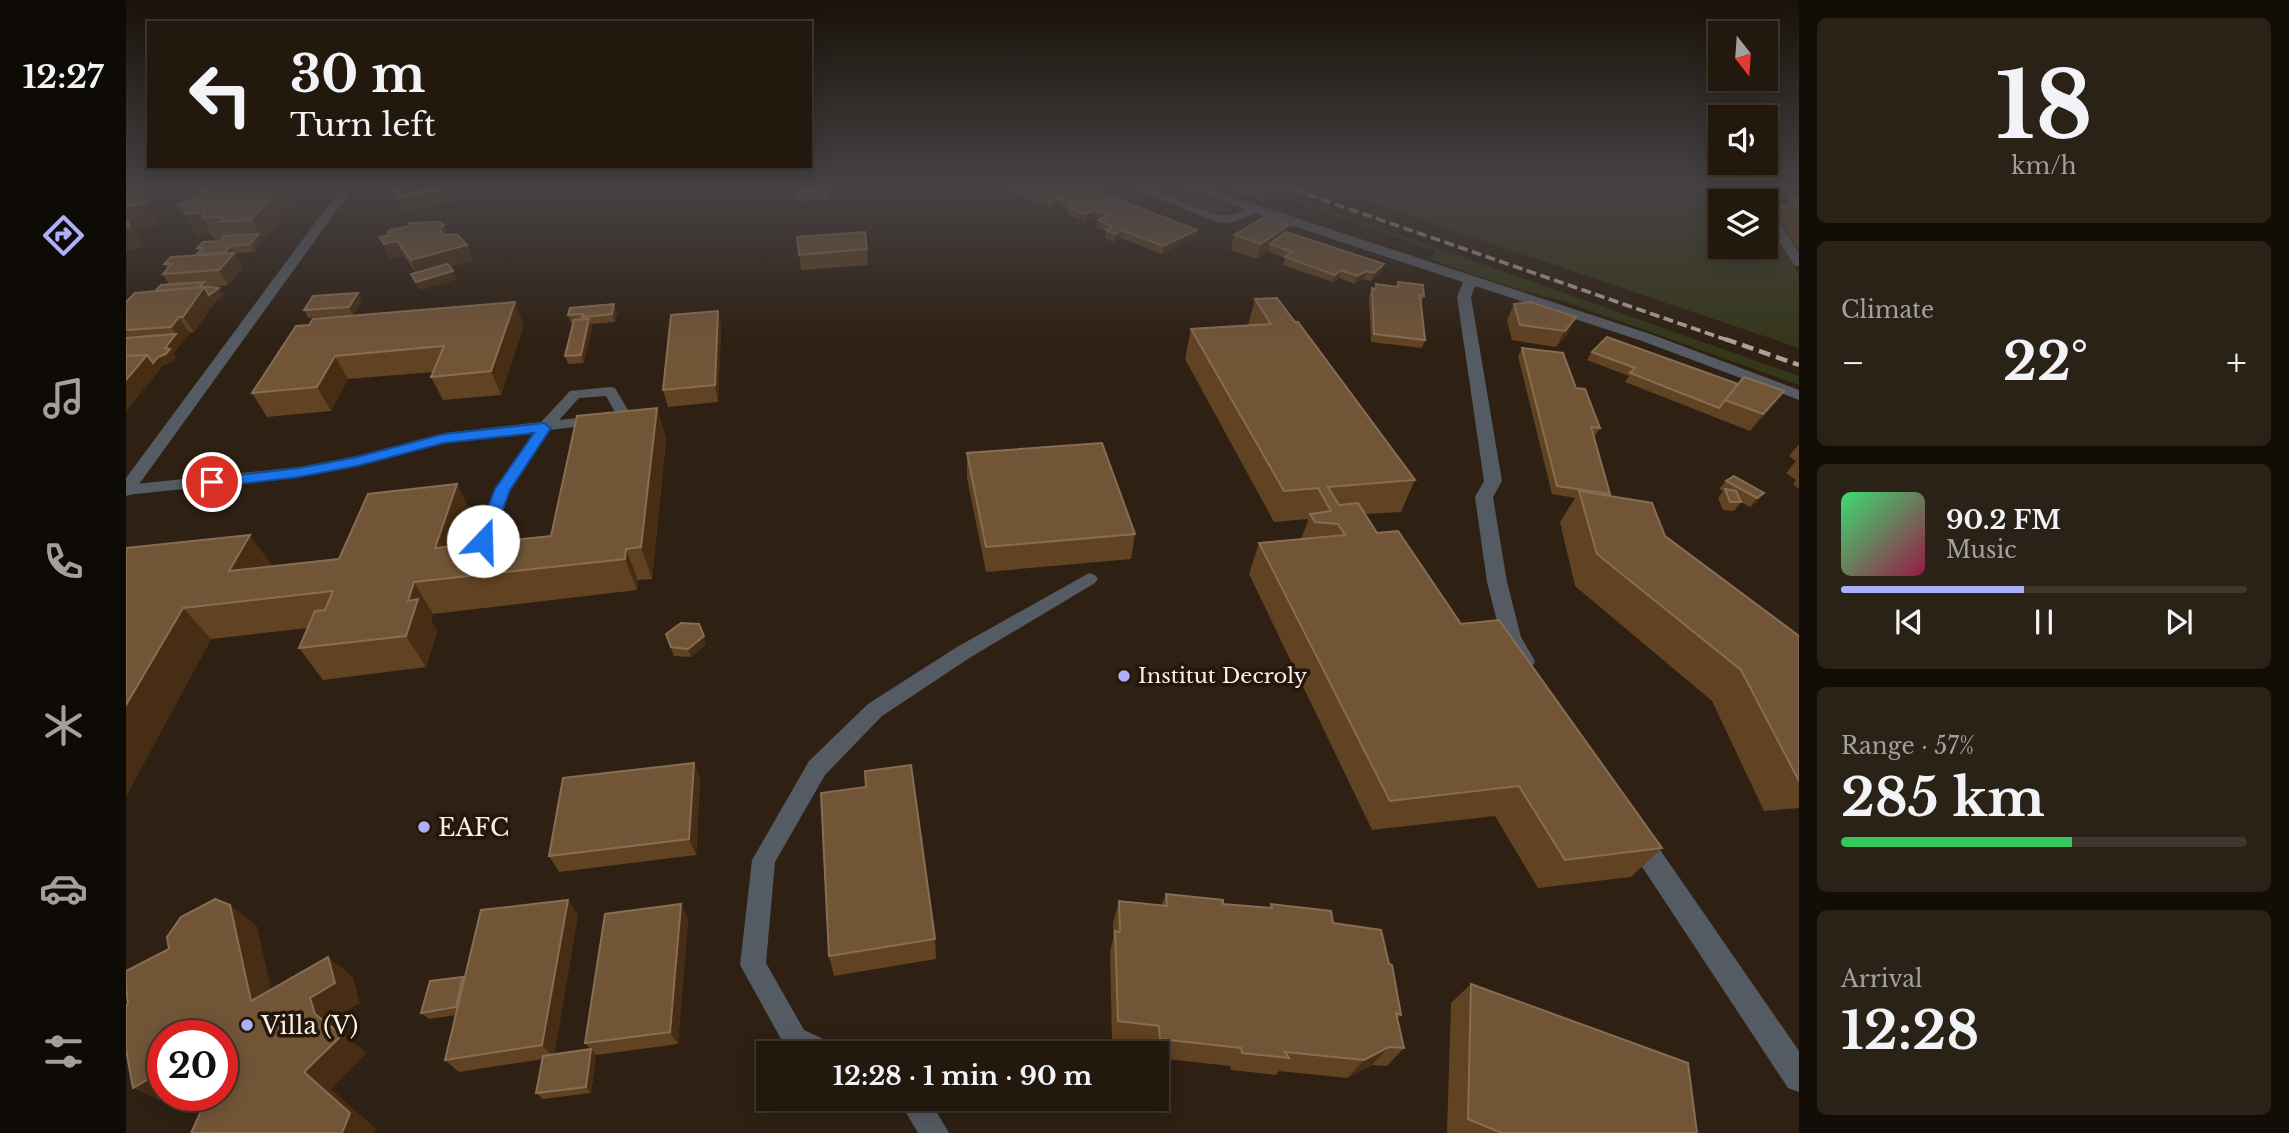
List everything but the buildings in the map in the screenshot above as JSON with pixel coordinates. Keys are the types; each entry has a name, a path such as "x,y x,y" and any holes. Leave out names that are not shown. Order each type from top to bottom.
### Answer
{"street":[{"path":"126,490 310,238"},
{"path":"1344,238 1722,363 1799,395"},
{"path":"1783,238 1799,261"},
{"path":"1471,278 1464,297 1493,481 1484,497 1497,582 1511,637 1536,683"},
{"path":"1624,818 1799,1077"}],"lane":[{"path":"126,490 299,472 357,461 444,438 544,428 625,417 610,391 575,394 544,428 503,489 473,567"},
{"path":"799,1041 795,1039 753,965 764,860 817,768 876,710 964,652 1089,579"},
{"path":"920,1111 935,1133"}],"green space":[{"path":"1399,238 1408,238 1799,376 1799,385 1566,302 1514,288 1429,259 1436,251"},
{"path":"1474,238 1708,238 1708,259 1778,259 1778,239 1799,275 1799,348"}],"railway":[{"path":"1433,238 1730,341"},
{"path":"1725,339 1799,365"}],"place":[{"name":"Institut Decroly","path":"1124,676"},
{"name":"EAFC","path":"424,827"},
{"name":"Villa (V)","path":"247,1025"}],"route":[{"path":"212,482 299,472 357,461 444,438 544,428 503,489 483,541"}]}
